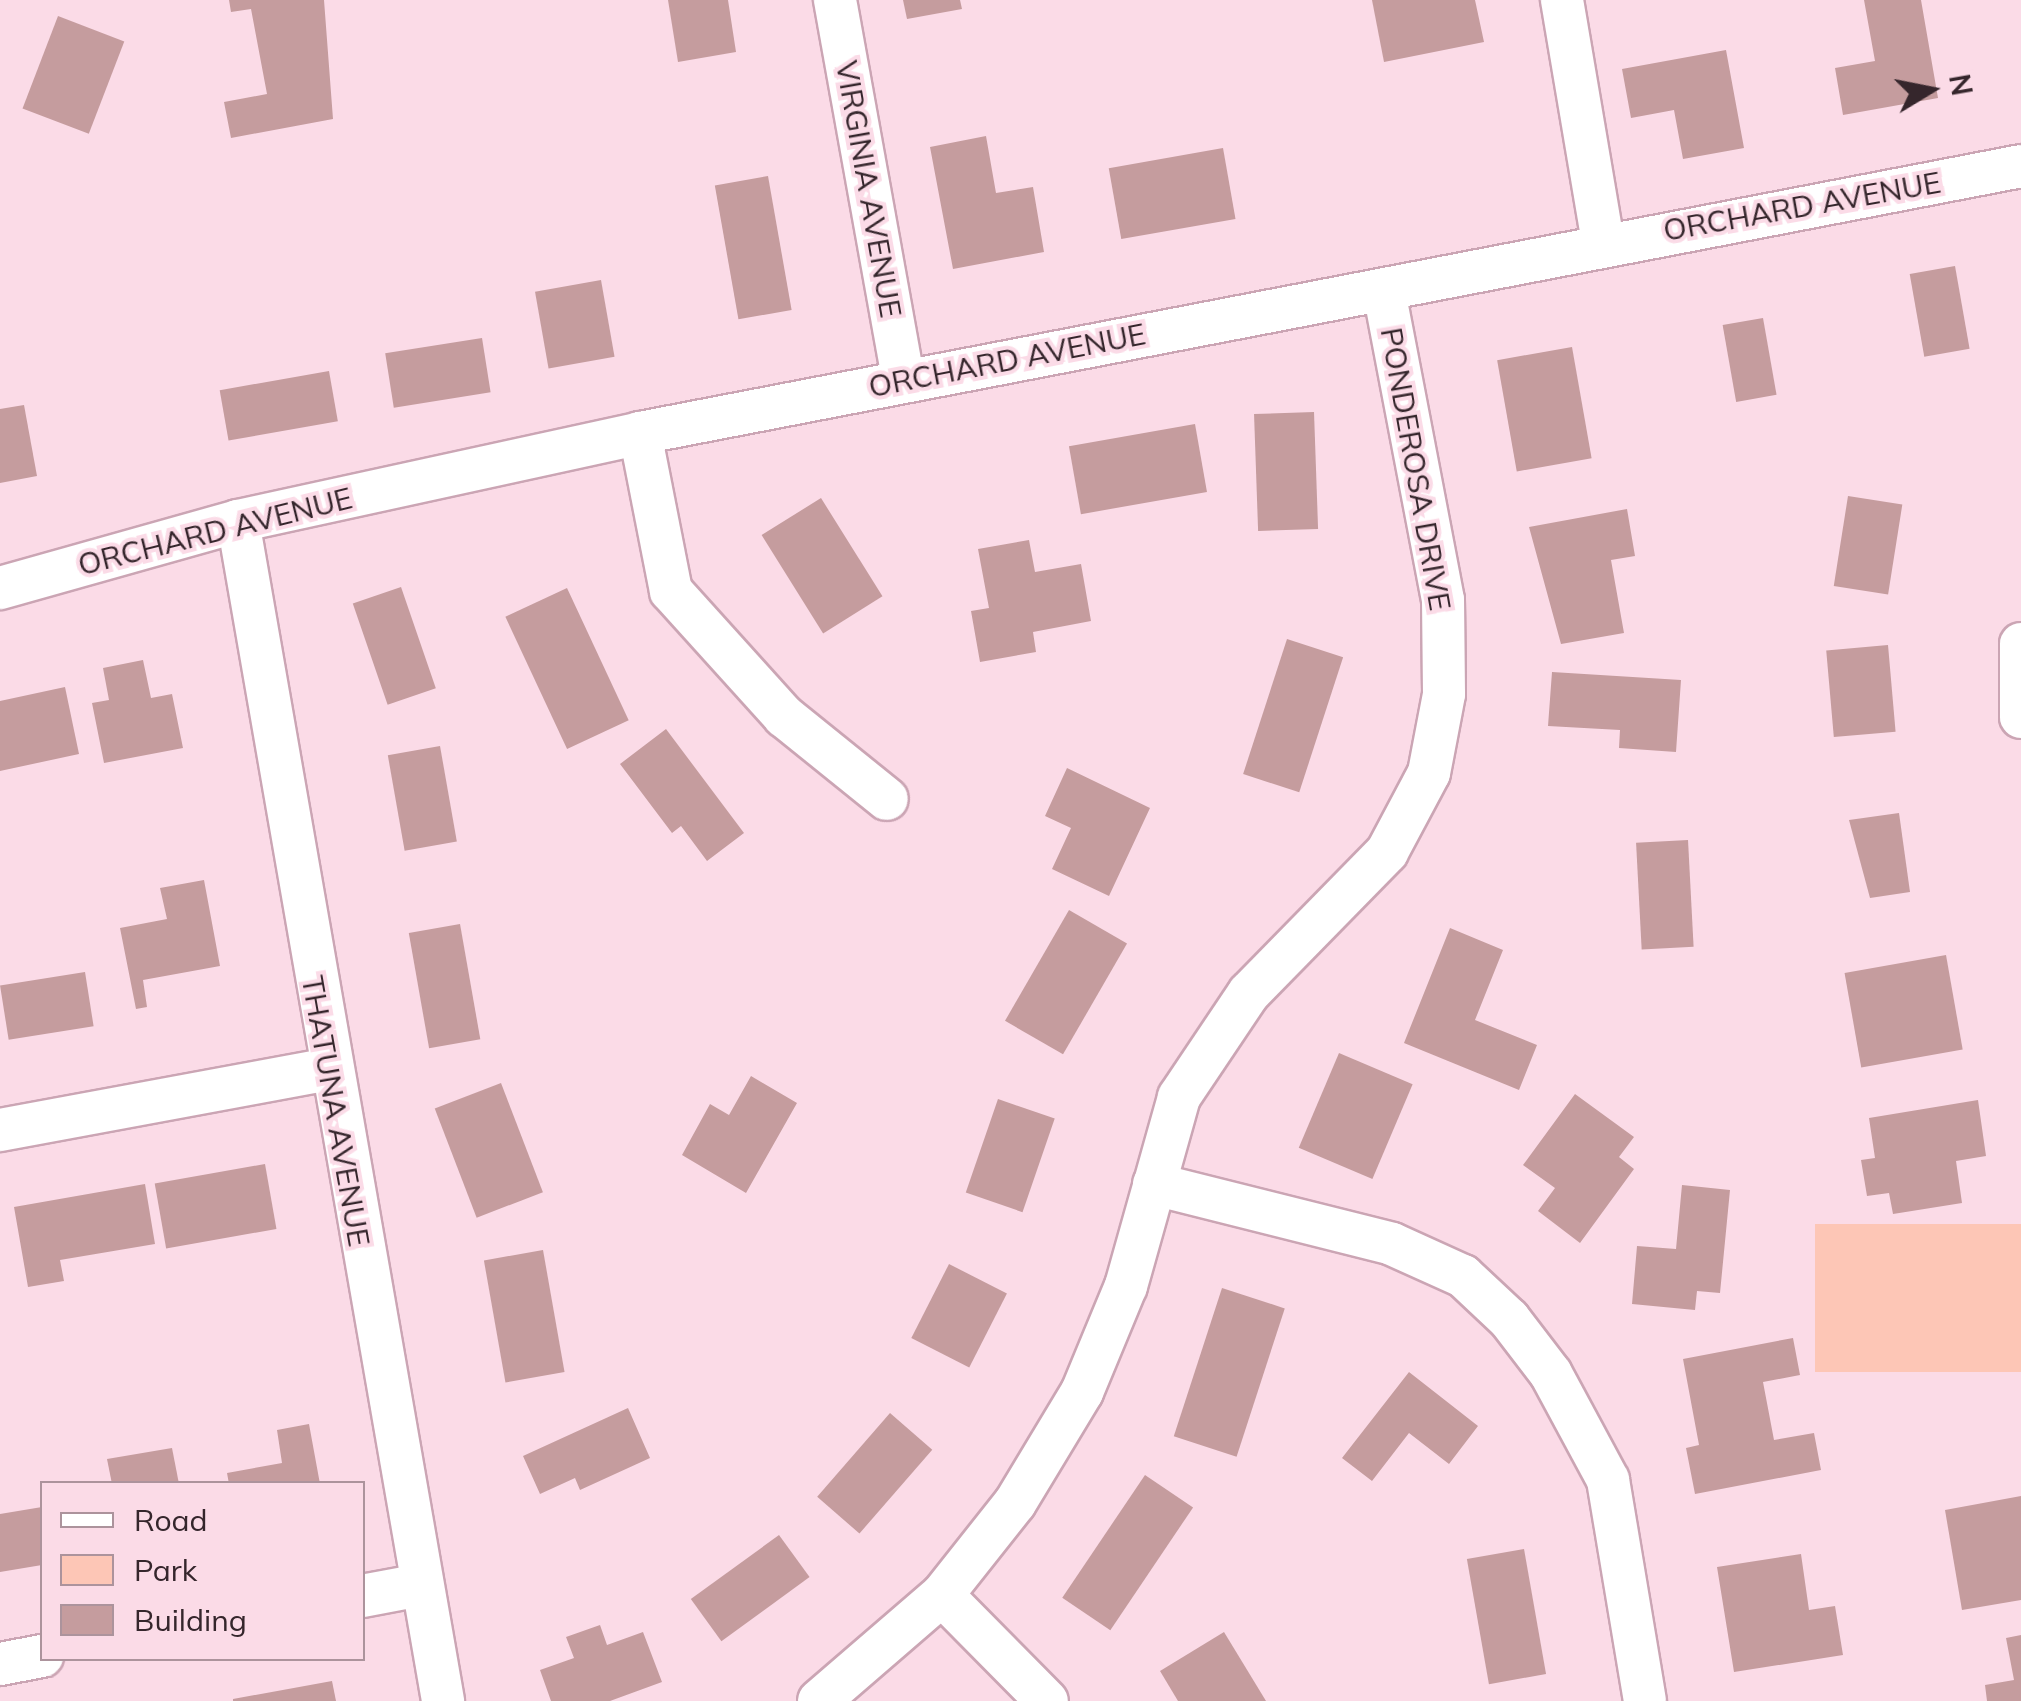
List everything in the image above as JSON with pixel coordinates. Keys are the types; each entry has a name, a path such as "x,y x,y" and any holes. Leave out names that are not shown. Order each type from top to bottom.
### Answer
{"street":[{"name":"VIRGINIA AVENUE","path":"835,0 904,378"},
{"path":"1562,0 1604,243"},
{"name":"ORCHARD AVENUE","path":"0,588 238,520 904,378 1384,291 1604,243 2021,166"},
{"name":"PONDEROSA DRIVE","path":"819,1701 942,1596 1082,1392 1154,1184 1179,1097 1212,1044 1388,852 1429,773 1444,694 1444,600 1384,291"},
{"path":"640,434 671,591 784,716 886,799"},
{"name":"THATUNA AVENUE","path":"238,520 328,1069 442,1701"},
{"path":"2021,644 2021,717"},
{"path":"0,1130 328,1069"},
{"path":"1154,1184 1392,1244 1463,1276 1509,1319 1551,1374 1608,1480 1645,1701"},
{"path":"365,1595 420,1585"},
{"path":"942,1596 1047,1701"},
{"path":"0,1664 40,1656"}],"green space":[{"path":"1815,1224 2021,1224 2021,1372 1815,1372"}],"building":[{"path":"229,0 324,0 333,119 231,138 224,102 267,94 251,9 231,12"},
{"path":"668,0 728,0 736,52 678,62"},
{"path":"903,0 960,0 962,9 907,19"},
{"path":"1372,0 1475,0 1484,42 1384,62"},
{"path":"1864,0 1921,0 1938,98 1843,115 1835,68 1875,61"},
{"path":"58,16 124,41 89,134 23,108"},
{"path":"1726,50 1744,148 1683,159 1674,110 1631,118 1622,69"},
{"path":"986,136 996,193 1033,187 1044,252 953,269 930,147"},
{"path":"1223,148 1236,219 1121,239 1109,168"},
{"path":"768,176 792,310 738,319 715,185"},
{"path":"1955,266 1970,349 1924,357 1910,274"},
{"path":"601,280 615,357 549,368 535,292"},
{"path":"1763,318 1777,395 1736,402 1723,325"},
{"path":"482,338 491,392 394,408 385,353"},
{"path":"1572,347 1592,458 1517,471 1497,360"},
{"path":"329,371 338,421 229,441 220,390"},
{"path":"24,405 37,476 0,483 0,409"},
{"path":"1314,412 1318,529 1258,531 1254,414"},
{"path":"1195,424 1207,492 1081,514 1069,446"},
{"path":"1848,496 1902,505 1888,594 1834,586"},
{"path":"821,498 882,596 823,633 762,535"},
{"path":"1627,509 1635,556 1611,560 1624,633 1561,644 1529,527"},
{"path":"1029,540 1035,572 1081,564 1091,621 1033,632 1036,652 980,662 971,611 989,608 978,549"},
{"path":"401,587 436,688 388,705 353,604"},
{"path":"567,588 629,720 567,749 505,617"},
{"path":"1287,639 1343,657 1299,792 1243,774"},
{"path":"1888,645 1896,732 1834,737 1826,650"},
{"path":"143,660 151,698 172,694 183,748 104,763 92,703 109,700 103,668"},
{"path":"1552,672 1681,680 1676,752 1619,748 1620,730 1548,726"},
{"path":"65,687 79,754 0,771 0,701"},
{"path":"666,729 744,833 707,861 681,826 672,833 620,764"},
{"path":"440,746 457,842 405,851 388,755"},
{"path":"1067,768 1150,808 1109,896 1052,869 1071,828 1045,816"},
{"path":"1899,813 1910,892 1870,898 1849,820"},
{"path":"1688,840 1694,947 1642,950 1636,843"},
{"path":"204,880 220,966 143,980 147,1007 136,1009 120,928 167,919 160,888"},
{"path":"1069,910 1127,943 1063,1054 1005,1021"},
{"path":"460,924 480,1039 429,1048 409,933"},
{"path":"1450,928 1503,950 1475,1020 1537,1045 1519,1090 1404,1043"},
{"path":"1946,955 1963,1050 1861,1067 1845,973"},
{"path":"85,972 94,1026 9,1040 0,985"},
{"path":"1339,1053 1413,1084 1372,1179 1299,1148"},
{"path":"751,1076 797,1103 746,1193 682,1155 710,1104 729,1115"},
{"path":"501,1083 543,1192 477,1218 435,1108"},
{"path":"1575,1094 1634,1137 1619,1157 1634,1169 1580,1243 1538,1211 1555,1188 1523,1165"},
{"path":"998,1099 1055,1119 1022,1212 966,1193"},
{"path":"1978,1100 1986,1156 1956,1161 1962,1203 1893,1214 1889,1193 1867,1196 1861,1160 1875,1158 1869,1118"},
{"path":"265,1164 276,1229 166,1248 155,1183"},
{"path":"145,1184 155,1244 60,1260 64,1281 28,1287 14,1207"},
{"path":"1682,1185 1730,1190 1720,1293 1697,1291 1695,1310 1632,1304 1637,1246 1676,1249"},
{"path":"543,1250 565,1372 505,1383 484,1260"},
{"path":"949,1264 1007,1294 969,1367 911,1338"},
{"path":"1222,1288 1285,1308 1237,1457 1174,1436"},
{"path":"1793,1338 1800,1375 1763,1382 1774,1440 1814,1433 1821,1470 1695,1494 1686,1448 1699,1445 1683,1359"},
{"path":"1409,1372 1478,1426 1449,1464 1409,1433 1372,1481 1342,1458"},
{"path":"628,1408 650,1458 580,1490 575,1478 540,1494 523,1456"},
{"path":"890,1413 932,1450 859,1534 817,1497"},
{"path":"309,1424 319,1481 228,1481 227,1473 282,1463 277,1430"},
{"path":"172,1448 178,1481 111,1481 107,1459"},
{"path":"1145,1475 1193,1507 1110,1630 1062,1598"},
{"path":"2021,1496 2021,1600 1962,1610 1945,1510"},
{"path":"40,1507 40,1565 0,1572 0,1514"},
{"path":"779,1535 810,1577 721,1641 691,1599"},
{"path":"1524,1549 1546,1674 1489,1684 1467,1559"},
{"path":"1801,1554 1809,1610 1835,1606 1843,1655 1734,1672 1717,1567"},
{"path":"600,1625 607,1645 643,1632 662,1682 610,1701 551,1701 540,1670 574,1658 566,1637"},
{"path":"1224,1632 1266,1701 1178,1701 1160,1671"},
{"path":"2021,1635 2021,1701 1987,1701 1985,1685 2014,1680 2006,1638"},
{"path":"332,1681 336,1701 233,1701 233,1699"}]}
